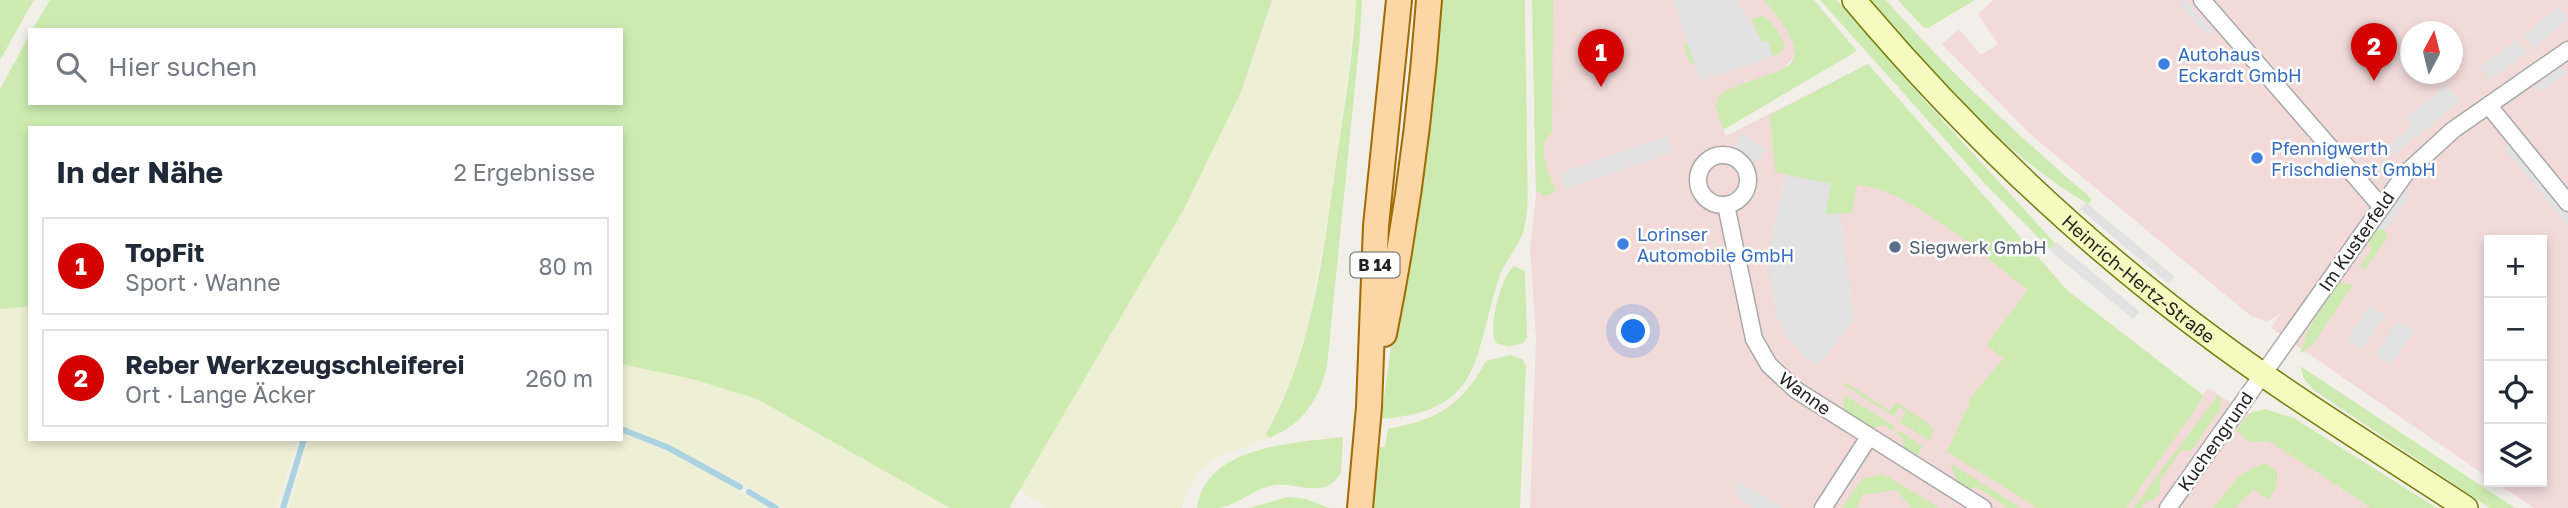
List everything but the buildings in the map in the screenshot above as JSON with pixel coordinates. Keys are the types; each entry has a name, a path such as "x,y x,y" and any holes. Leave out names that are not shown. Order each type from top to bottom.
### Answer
{"main road":[{"name":"B 14","path":"1360,508 1369,407 1376,226 1399,0"},
{"name":"B 14","path":"1369,407 1397,267 1425,57 1429,0"},
{"name":"Heinrich-Hertz-Straße","path":"1854,0 1933,89 2001,157 2122,265 2262,375 2466,508"}],"street":[{"path":"2202,0 2380,205"},
{"name":"Im Kusterfeld","path":"2262,375 2380,205 2405,174 2438,142 2568,50"},
{"path":"2489,106 2568,204"},
{"name":"Wanne","path":"1726,205 1754,339 1769,365 1796,390 1983,508"},
{"name":"Kuchengrund","path":"2168,508 2262,375"},
{"path":"1823,508 1868,436"}],"shaded area":[{"path":"1532,0 1764,0 1791,34 1795,50 1793,58 1781,71 1715,106 1726,136 1868,64 1958,171 2067,290 1948,452 2038,508 1530,508 1536,338 1530,248 1536,195"},
{"path":"1673,0 1737,0 1763,43 1768,41 1773,57 1700,81"},
{"path":"1993,0 2568,0 2568,508 2534,508 2502,487 2547,487 2547,235 2484,235 2484,475 2271,328 2280,314 2267,322 2251,316 2030,134 1942,44 1959,29 1981,55 1998,44 1978,14"},
{"path":"2183,0 2186,0 2215,34 2205,34 2182,7"},
{"path":"2558,7 2568,19 2534,48 2524,35"},
{"path":"2517,40 2527,53 2490,80 2480,67"},
{"path":"2560,68 2568,72 2544,90 2533,88"},
{"path":"2446,85 2460,101 2393,156 2385,148 2412,126 2406,118"},
{"path":"1742,133 1766,149 1758,162 1734,147"},
{"path":"1667,136 1673,152 1629,167 1624,158 1627,168 1566,189 1560,173"},
{"path":"2508,144 2568,217 2568,226 2504,148"},
{"path":"1785,175 1831,184 1825,214 1840,214 1854,321 1818,366 1804,357 1785,335 1776,314 1767,261"},
{"path":"2407,187 2409,198 2387,228 2376,230"},
{"path":"2087,202 2175,277 2169,284 2080,209"},
{"path":"2056,242 2140,312 2133,319 2049,250"},
{"path":"2369,305 2386,315 2362,350 2346,340"},
{"path":"2398,321 2415,330 2391,365 2375,355"},
{"path":"2208,388 2269,427 2397,508 2126,508"},
{"path":"1736,480 1784,508 1754,508 1736,496"}],"green space":[{"path":"0,0 34,0 0,60"},
{"path":"50,0 1272,0 1241,92 1184,209 1009,508 950,508 757,399 692,379 623,364 623,126 28,126 28,306 0,309 0,89 28,38 28,105 623,105 623,28 33,28"},
{"path":"1272,0 1356,0 1335,182 1306,332 1292,376 1266,433 1268,438 1215,458 1199,471 1185,495 1182,508 1047,508 1019,490 1241,92"},
{"path":"1356,0 1362,0 1360,36 1327,366 1314,401 1300,419 1268,438 1266,433 1283,400 1296,365 1316,293 1347,90"},
{"path":"1439,0 1525,0 1528,192 1526,220 1522,236 1500,274 1477,358 1468,377 1456,393 1438,405 1414,414 1381,419"},
{"path":"1532,0 1553,0 1552,133 1544,145 1544,153 1556,191 1544,196 1536,190"},
{"path":"1764,0 1814,0 1857,51 1723,130 1715,105 1720,94 1777,71 1788,65 1794,56 1793,44 1783,25"},
{"path":"1820,0 1837,0 2055,243 2050,249 1984,183"},
{"path":"1867,0 1886,0 1934,53 1985,103 2092,199 2088,204 2058,185 1999,138 1942,83"},
{"path":"1898,0 1975,0 1928,28 1923,27"},
{"path":"1762,16 1773,25 1781,38 1785,46 1781,53 1773,56 1767,41 1695,64 1689,62 1684,44 1689,42 1693,54 1757,32 1751,19"},
{"path":"1868,64 2067,290 2204,396 2126,508 2038,508 1947,452 1973,394 2004,358 1986,345 2028,290 1946,227 1899,198 1857,185 1852,213 1825,214 1831,184 1775,172 1770,115"},
{"path":"2383,229 2388,237 2365,269 2360,266 2371,251 2369,241 2376,230"},
{"path":"1514,266 1525,271 1527,337 1523,343 1509,347 1496,343 1493,327 1500,291"},
{"path":"2339,282 2353,285 2313,344 2300,354 2308,329"},
{"path":"28,306 28,441 297,441 276,508 0,508 0,309"},
{"path":"1510,355 1522,359 1526,366 1520,508 1372,508 1380,447 1385,447 1388,429 1420,421 1446,408 1467,389 1486,361"},
{"path":"623,364 692,379 757,399 950,508 786,508 702,461 623,427"},
{"path":"2300,366 2515,508 2490,508 2315,391 2304,379"},
{"path":"1845,382 1890,411 1896,402 1929,424 1933,431 1930,441 1900,422 1906,412 1899,407 1893,416 1844,385"},
{"path":"1844,395 1896,427 1893,431 1884,425 1873,428 1844,410"},
{"path":"2218,395 2221,398 2220,409 2191,451 2181,450 2160,480 2160,493 2153,500 2146,501 2141,508 2133,508"},
{"path":"2265,409 2294,418 2437,508 2371,508 2277,446 2267,441 2249,442 2236,430 2250,413"},
{"path":"1898,430 1923,447 1918,455 1903,448 1903,438 1896,434"},
{"path":"623,434 680,456 768,508 289,508 308,441 623,441"},
{"path":"1343,437 1341,472 1328,486 1268,486 1226,506 1197,508 1204,487 1216,471 1234,459 1278,445"},
{"path":"1950,463 2021,508 2008,508 1977,487 1967,489 1958,484"},
{"path":"2265,463 2276,470 2277,474 2276,486 2269,500 2253,489 2235,508 2213,508 2241,474"},
{"path":"1883,474 1940,508 1911,508 1896,490 1862,495 1857,508 1842,508 1862,479"},
{"path":"1288,497 1306,499 1330,508 1249,508"}],"waterway":[{"path":"623,430 669,448 740,487"},
{"path":"283,508 303,441"},
{"path":"749,492 776,508"}],"place":[{"name":"Autohaus Eckardt GmbH","path":"2164,64"},
{"name":"Reber Werkzeugschleiferei","path":"2374,81"},
{"name":"TopFit","path":"1601,87"},
{"name":"Pfennigwerth Frischdienst GmbH","path":"2257,158"},
{"name":"Lorinser Automobile GmbH","path":"1623,244"},
{"name":"Siegwerk GmbH","path":"1895,247"}]}
